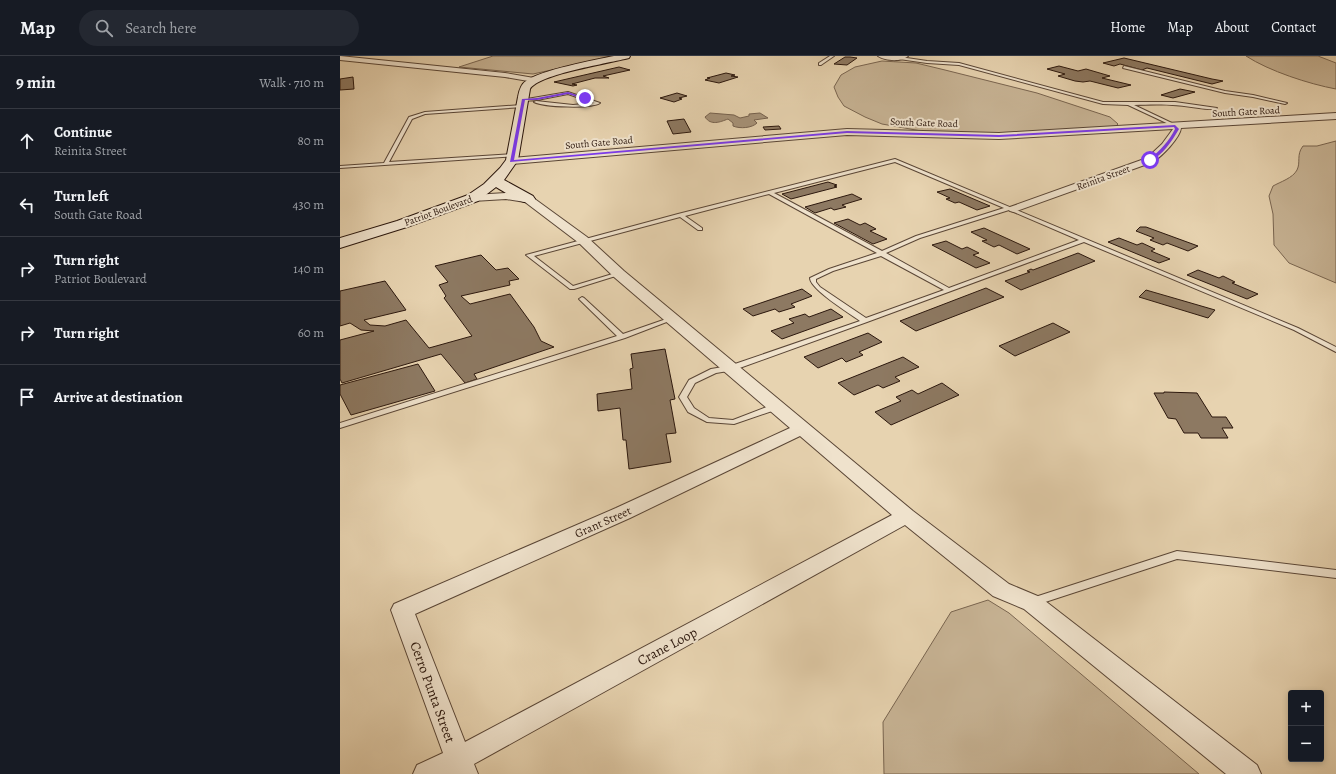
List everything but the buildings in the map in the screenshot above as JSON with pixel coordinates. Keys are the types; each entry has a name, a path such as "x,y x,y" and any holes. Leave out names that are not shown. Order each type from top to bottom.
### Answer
{"street":[{"path":"340,58 505,75 534,80 626,56"},
{"path":"881,56 902,57"},
{"path":"510,162 526,88 534,80"},
{"name":"South Gate Road","path":"510,162 847,132 999,136 1336,116"},
{"name":"Reinita Street","path":"1012,208 1150,160 1156,156 1171,140 1177,129 1175,126"},
{"name":"Patriot Boulevard","path":"340,243 402,224 473,198 495,180 510,162"},
{"path":"495,180 528,199 583,240 619,274 674,318 775,407 906,516 1001,590 1032,603 1247,774"},
{"path":"473,198 506,196 528,199"},
{"name":"Grant Street","path":"402,610 623,513 802,429"},
{"name":"Crane Loop","path":"427,774 461,767 906,516"},
{"name":"Cerro Punta Street","path":"402,610 461,767"}],"lane":[{"path":"820,64 832,56"},
{"path":"1108,56 1118,58"},
{"path":"902,57 927,62 959,64 1103,104 1153,102 1181,103 1204,109 1215,108"},
{"path":"1124,67 1225,92 1285,103"},
{"path":"386,164 410,118 425,113 522,103 564,105 598,104 568,93 522,103"},
{"path":"1128,104 1175,126"},
{"path":"560,110 564,105"},
{"path":"619,274 572,288 529,256 583,240 894,160 1012,208 1084,240 1296,329 1336,350"},
{"path":"340,168 386,164 510,162"},
{"path":"768,192 949,290"},
{"path":"865,321 818,288 813,282 813,278 831,270 880,254 918,237 1012,208"},
{"path":"680,215 700,229"},
{"path":"775,407 734,422 707,420 691,410 683,397 692,382 714,371 731,368 865,321 1084,240"},
{"path":"582,299 623,337"},
{"path":"340,426 623,337 674,318"},
{"path":"1032,603 1177,555 1336,574"}],"shaded area":[{"path":"493,56 615,56 533,74 459,67"},
{"path":"1246,56 1318,56 1336,63 1336,89 1290,76 1255,62"},
{"path":"882,61 916,63 1037,93 1110,117 1118,124 1114,128 1006,133 927,132 882,124 844,106 834,87 841,75 855,67"},
{"path":"710,113 734,115 740,118 749,116 749,114 760,113 768,118 754,120 757,123 752,126 739,128 733,126 733,123 728,119 710,122 705,117"},
{"path":"1336,141 1336,283 1289,263 1274,245 1273,214 1269,196 1273,186 1289,178 1295,173 1303,146 1317,146"},
{"path":"988,600 1009,613 1199,774 884,774 883,722 951,612"}],"route":[{"path":"585,98 568,93 523,100 512,161 847,132 999,136 1175,126 1177,129 1171,140 1156,156 1150,160"}]}
